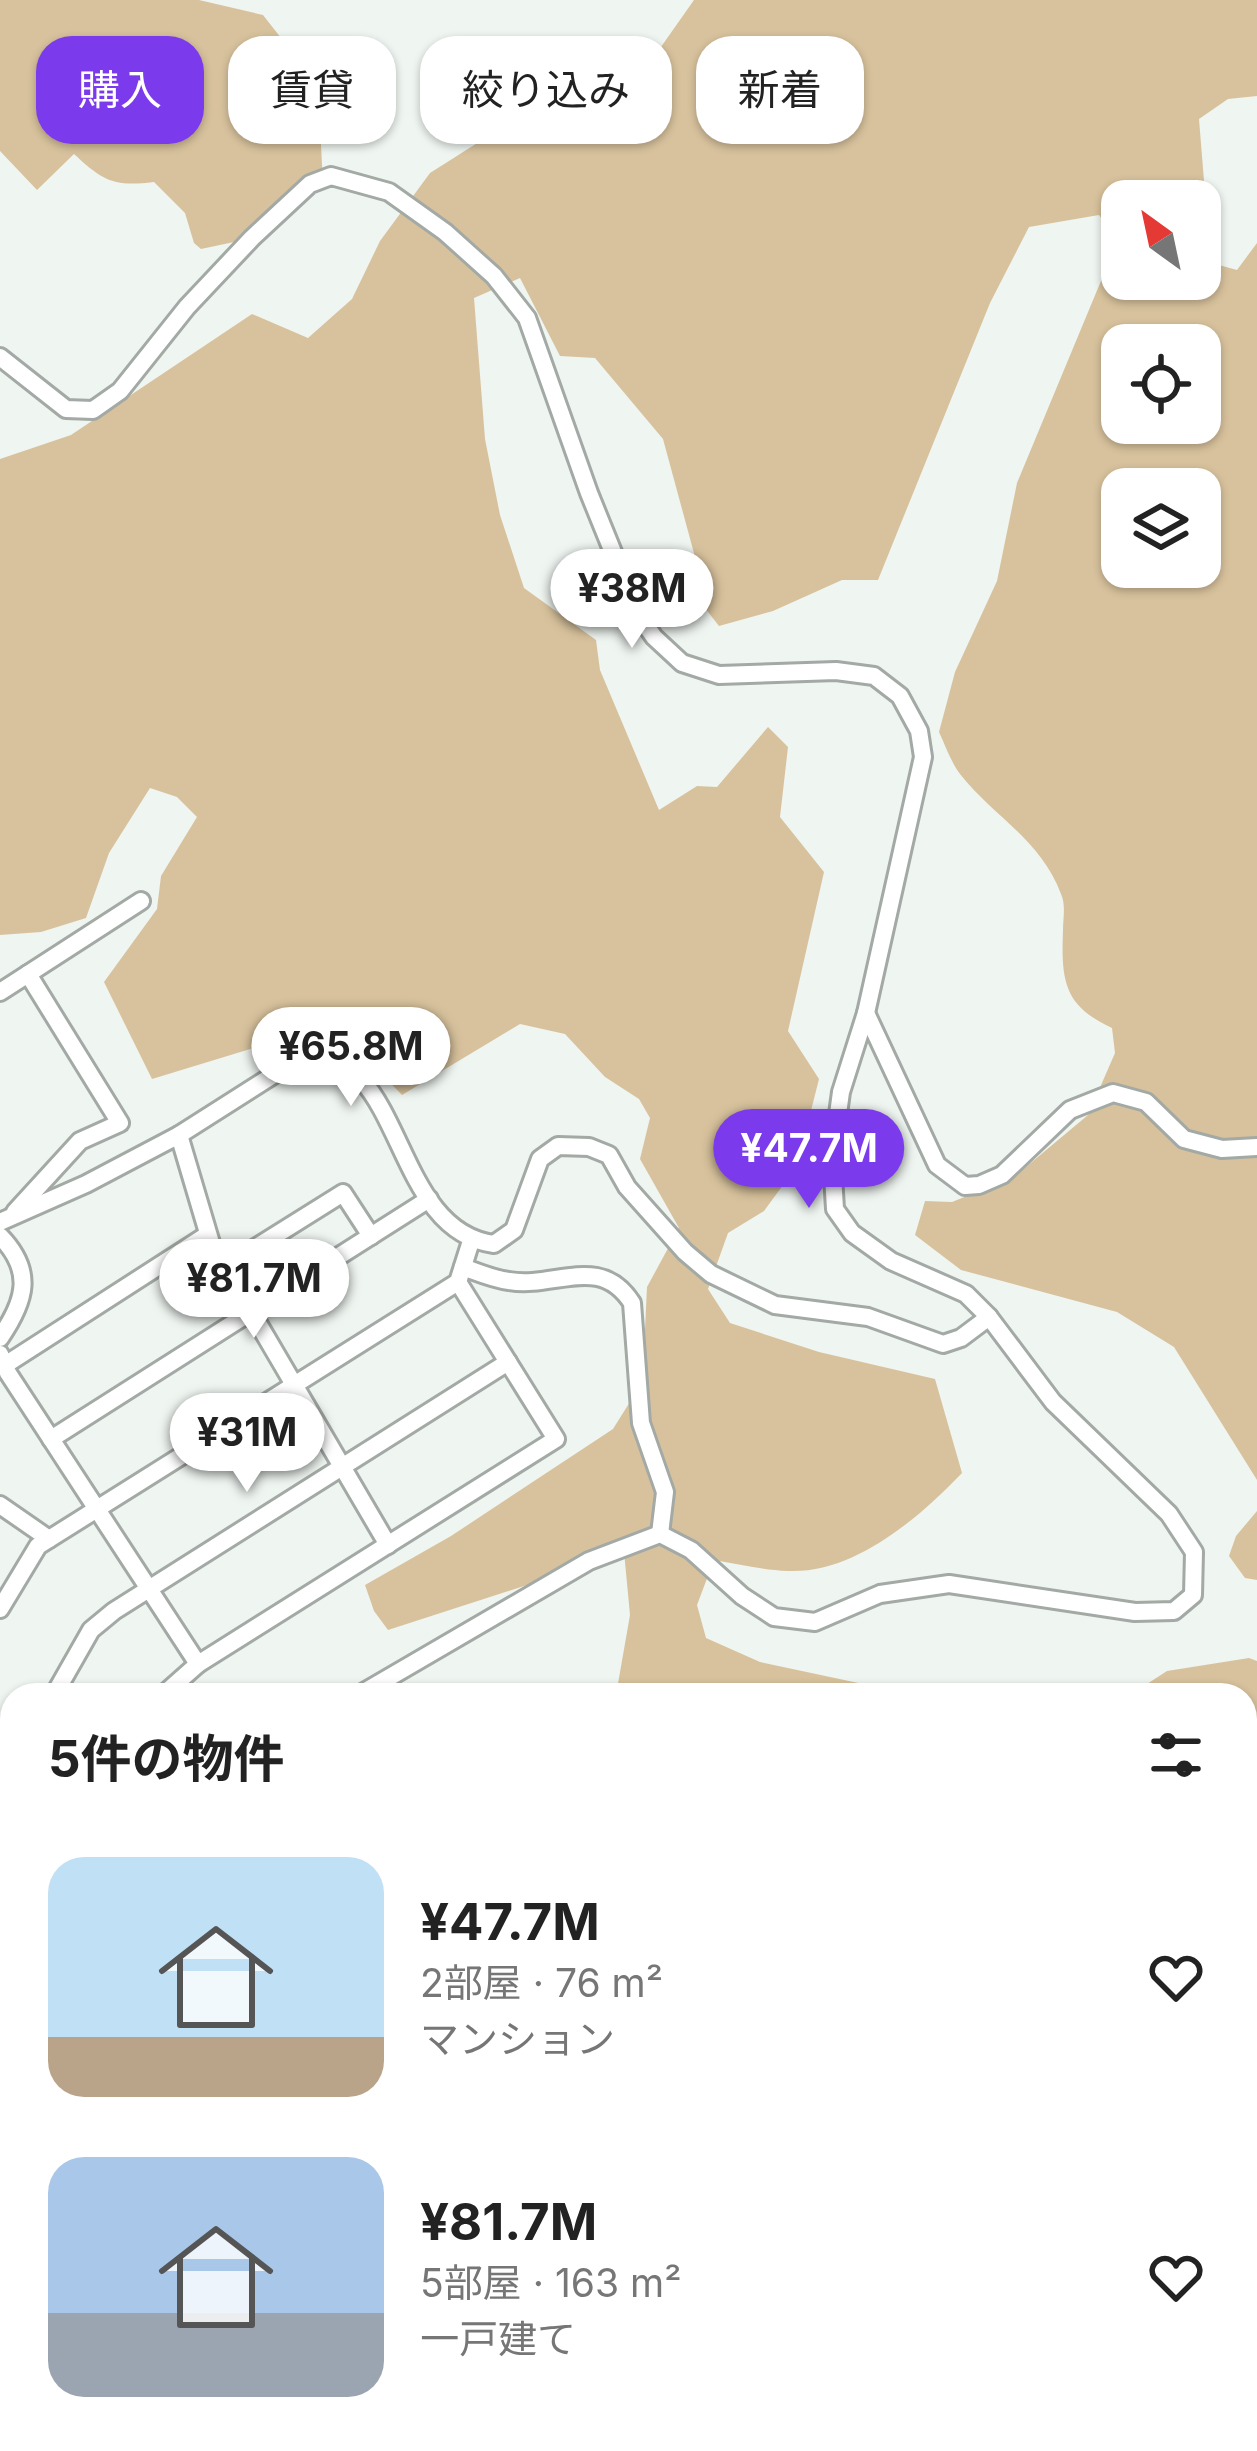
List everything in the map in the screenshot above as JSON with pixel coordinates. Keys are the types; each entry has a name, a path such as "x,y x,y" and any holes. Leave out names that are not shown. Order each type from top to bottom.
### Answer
{"street":[{"path":"0,357 66,410 93,410 120,391 252,238 310,184 331,176 389,192 446,232 494,276 527,318 589,493 638,614 654,638 682,663 719,675 836,671 874,676 900,696 920,731 923,757 866,1013 841,1092 832,1158 835,1209 852,1233 891,1261 967,1294 1053,1402 1169,1514 1195,1552 1193,1595 1174,1611 1135,1612 949,1584 880,1594 815,1622 774,1617 742,1596 691,1550 660,1534 589,1562 380,1683"},
{"path":"0,992 141,901"},
{"path":"5,1219 80,1141 120,1123 28,974"},
{"path":"866,1013 937,1165 965,1186 1002,1175 1070,1110 1113,1093 1146,1102 1184,1139 1222,1149 1257,1147"},
{"path":"5,1219 86,1184 179,1135 300,1058 317,1055 340,1061 362,1080 382,1107 407,1164 446,1225 471,1241 494,1244 514,1230 540,1160 558,1146 589,1147 609,1155 627,1187 685,1252 712,1274 775,1305 868,1317 943,1344 961,1338 988,1316"},
{"path":"179,1135 207,1235 388,1544"},
{"path":"225,1267 343,1193 371,1236"},
{"path":"51,1439 429,1199"},
{"path":"198,1664 2,1359 207,1235"},
{"path":"0,1236 14,1251 24,1279 16,1314 0,1338"},
{"path":"0,1610 38,1546 460,1275 471,1241"},
{"path":"460,1275 512,1282 597,1275 623,1288 632,1303 640,1423 665,1492 660,1534"},
{"path":"177,1683 198,1664 556,1439 460,1275"},
{"path":"61,1683 91,1630 147,1587 508,1362"},
{"path":"0,1505 49,1539"}],"shaded area":[{"path":"0,0 199,0 263,15 280,36 228,36 228,144 321,144 323,184 234,242 201,249 194,243 185,213 154,182 110,180 74,154 37,190 0,151"},
{"path":"694,0 1257,0 1257,96 1228,99 1199,119 1204,180 1101,180 1101,218 1029,227 990,303 878,580 842,580 773,611 719,626 701,603 698,568 663,439 595,358 560,356 520,278 474,298 485,439 500,515 524,588 596,640 600,670 659,810 697,786 717,787 768,727 788,747 780,817 824,872 788,1031 819,1079 797,1166 764,1211 728,1233 708,1289 730,1323 819,1352 935,1379 962,1473 905,1525 837,1563 788,1571 714,1560 697,1605 706,1638 760,1662 858,1683 618,1683 630,1615 623,1541 527,1585 388,1630 374,1611 365,1585 451,1536 613,1429 643,1371 647,1287 679,1228 640,1159 650,1118 639,1099 605,1077 565,1034 520,1024 402,1095 344,1035 325,1026 152,1079 104,982 157,909 161,876 197,817 177,797 150,788 109,853 86,918 41,932 0,935 0,459 71,435 252,314 308,338 352,299 380,241 430,173 476,144 672,144 669,36"},
{"path":"1257,243 1257,1480 1174,1347 1117,1312 961,1270 915,1235 925,1201 952,1202 1014,1177 1088,1115 1115,1053 1112,1028 1084,1011 1069,990 1063,964 1063,903 1052,875 1029,843 960,774 939,732 955,672 997,581 1017,483 1101,281 1101,300 1221,300 1221,266 1237,270"},
{"path":"1257,1511 1257,1580 1245,1578 1229,1556 1236,1536"},
{"path":"1249,1658 1257,1661 1257,1683 1148,1683 1167,1671"}]}
